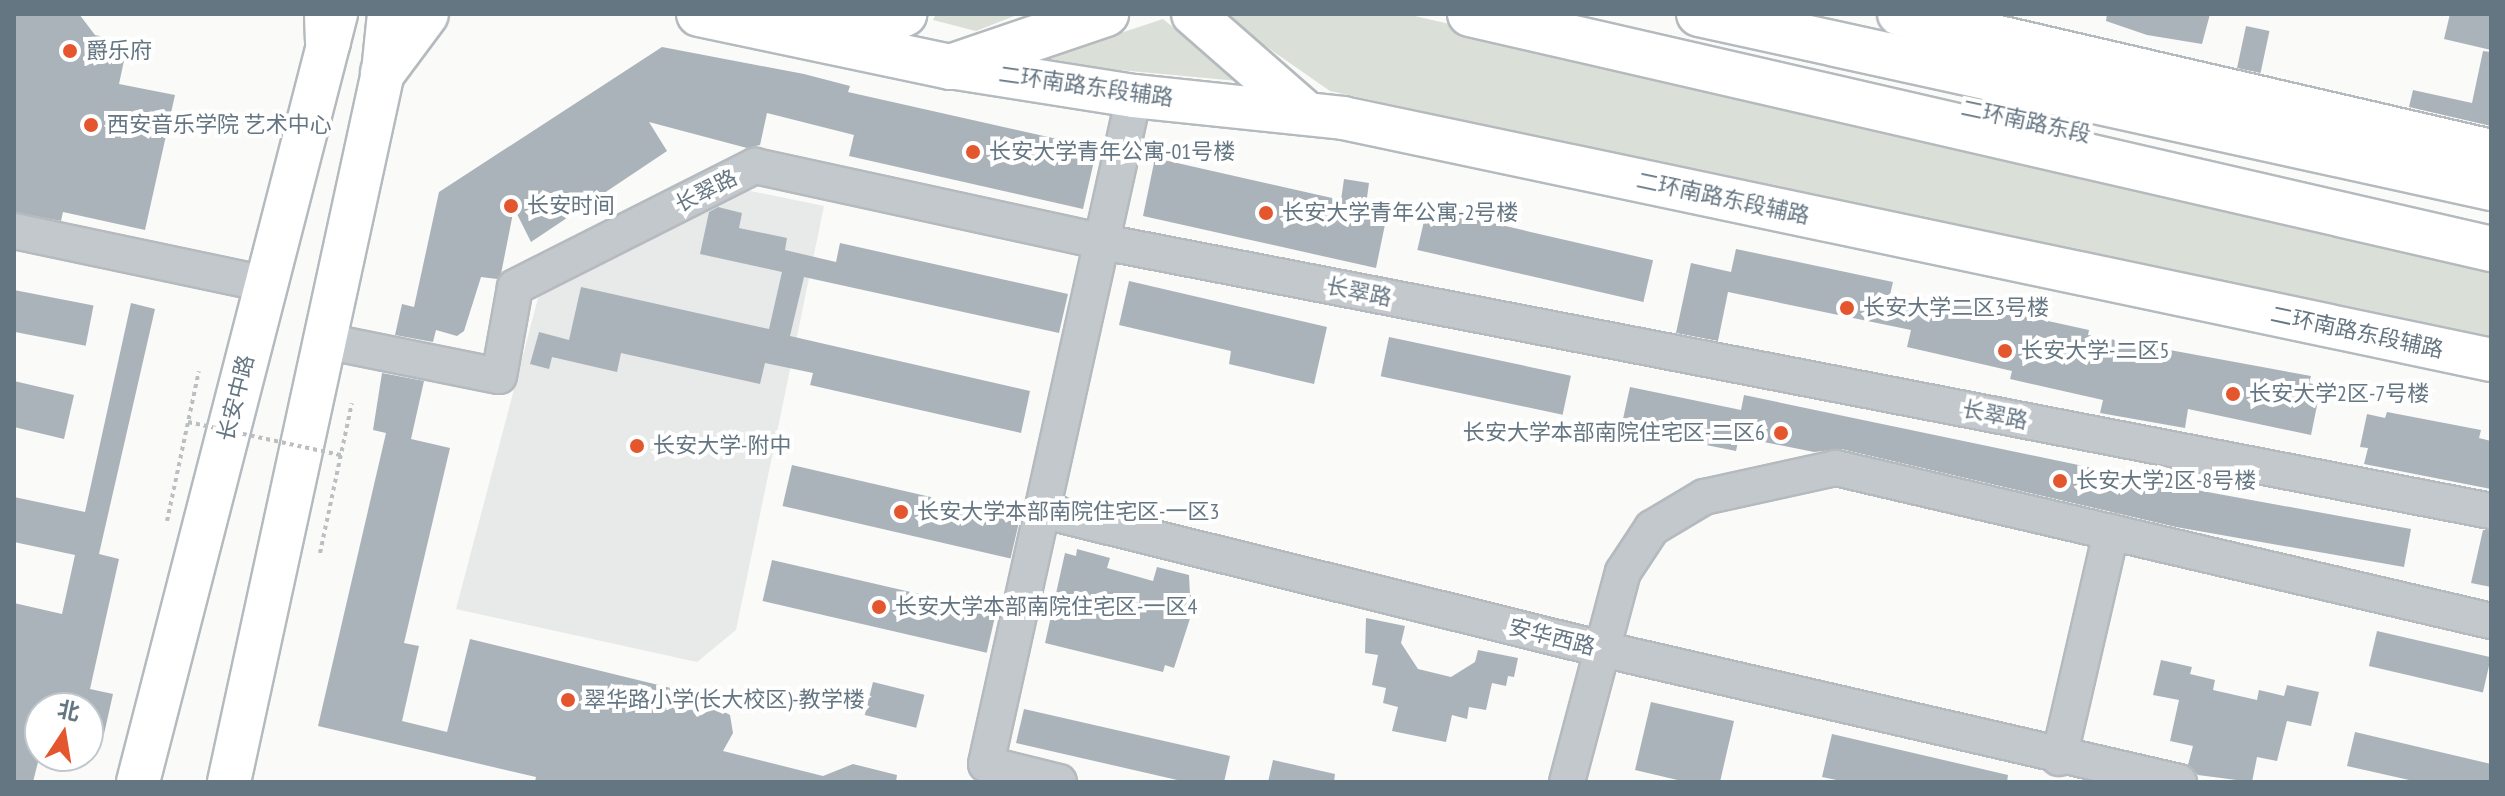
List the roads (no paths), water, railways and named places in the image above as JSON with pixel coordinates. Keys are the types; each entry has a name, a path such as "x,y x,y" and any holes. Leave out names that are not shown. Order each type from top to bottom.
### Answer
{"highway":[{"path":"383,72 426,14"},
{"path":"699,14 950,67 1106,14"},
{"path":"784,14 872,27 904,14"},
{"path":"1470,14 2491,249"},
{"name":"二环南路东段","path":"1562,14 2488,186"},
{"name":"二环南路东段","path":"1699,14 2488,186"}],"main road":[{"path":"229,782 383,72 389,14"},
{"path":"1193,14 1306,113"},
{"path":"1899,14 2488,186"},
{"name":"长安中路","path":"138,782 330,23"},
{"name":"二环南路东段辅路","path":"950,67 1134,96 1306,113 2491,360"}],"street":[{"path":"1059,782 986,764 1045,511 1134,96"},
{"name":"长翠路","path":"325,341 499,376 515,287 755,166 1103,242 2491,511"},
{"path":"14,231 265,284"},
{"path":"1567,782 1623,572 1652,528 1704,497 1836,468 2491,621"},
{"name":"安华西路","path":"1045,511 1602,649 2059,758 2179,782"},
{"path":"2059,758 2111,532"}],"place":[{"name":"爵乐府","path":"70,51"},
{"name":"西安音乐学院 艺术中心","path":"91,125"},
{"name":"长安大学青年公寓-01号楼","path":"973,152"},
{"name":"长安时间","path":"511,206"},
{"name":"长安大学青年公寓-2号楼","path":"1266,213"},
{"name":"长安大学二区3号楼","path":"1847,308"},
{"name":"长安大学-二区5","path":"2005,351"},
{"name":"长安大学2区-7号楼","path":"2233,394"},
{"name":"长安大学本部南院住宅区-二区6","path":"1781,433"},
{"name":"长安大学-附中","path":"637,446"},
{"name":"长安大学2区-8号楼","path":"2060,481"},
{"name":"长安大学本部南院住宅区-一区3","path":"901,512"},
{"name":"长安大学本部南院住宅区-一区4","path":"879,607"},
{"name":"翠华路小学(长大校区)-教学楼","path":"568,700"}]}
